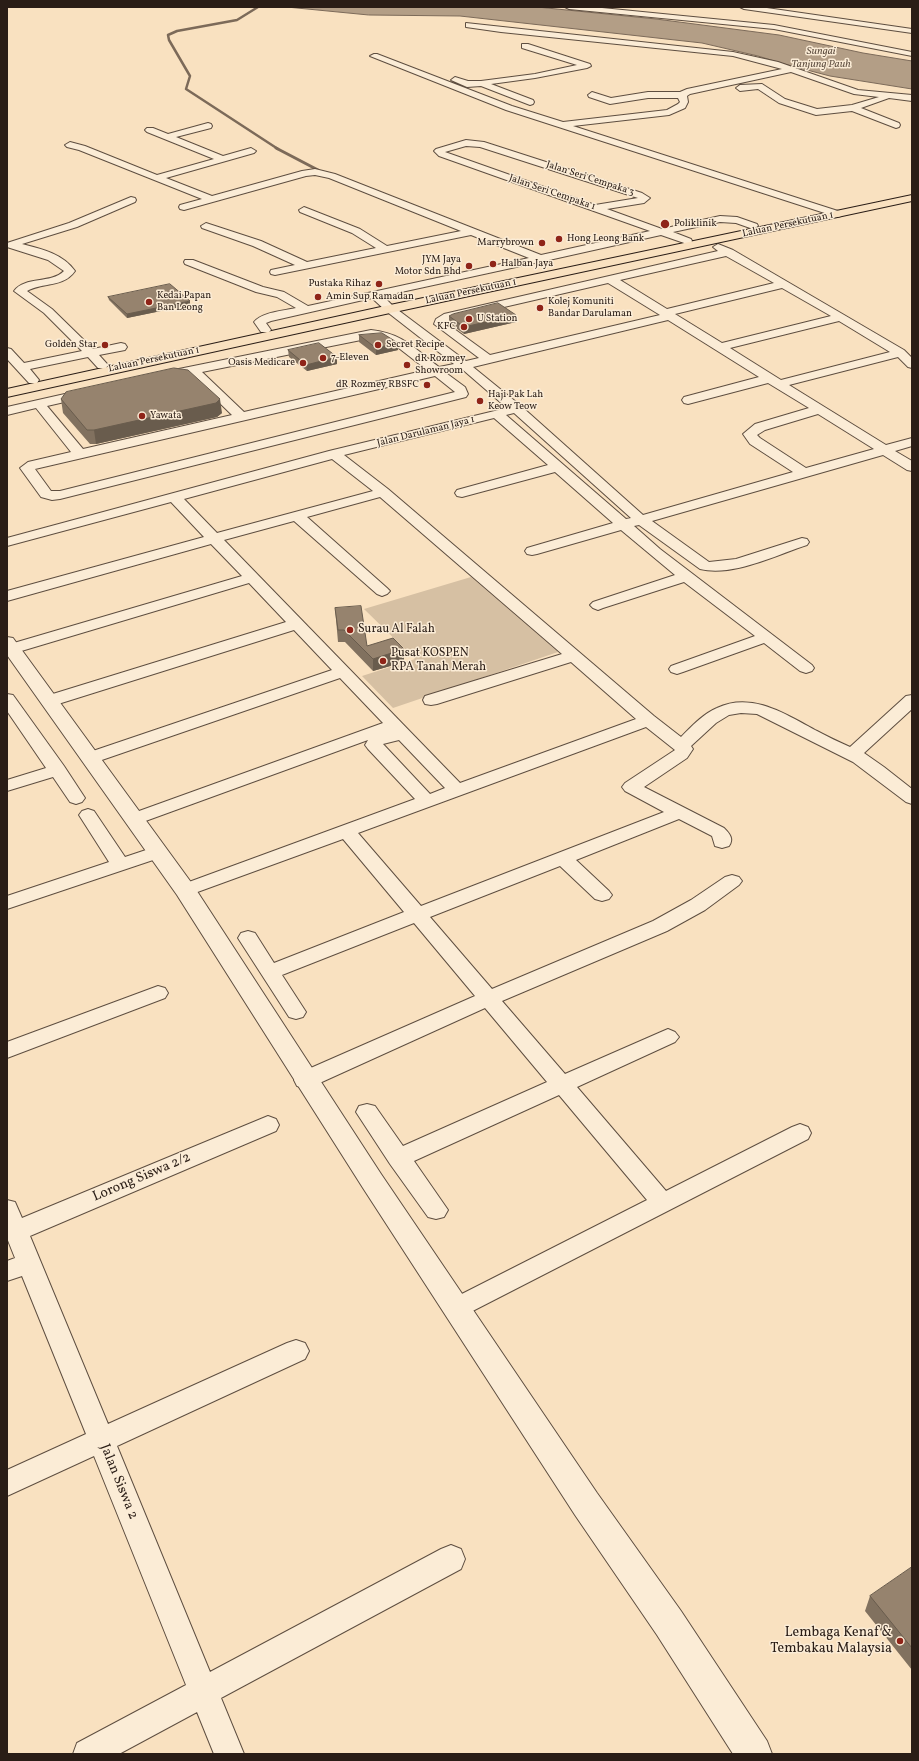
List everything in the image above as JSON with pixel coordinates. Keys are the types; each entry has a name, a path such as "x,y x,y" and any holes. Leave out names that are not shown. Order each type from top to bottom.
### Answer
{"highway":[{"name":"Laluan Persekutuan 1","path":"7,393 383,303 710,242 912,192"},
{"name":"Laluan Persekutuan 1","path":"7,386 383,303 562,267 753,226 912,198"}],"street":[{"path":"569,7 774,27 912,54"},
{"path":"598,7 630,7"},
{"path":"639,7 658,7"},
{"path":"744,7 912,31"},
{"path":"835,19 844,13"},
{"path":"469,25 508,31 722,52 761,60 846,89 863,93 912,98"},
{"path":"400,57 461,82 470,84 535,76 587,66 525,46"},
{"path":"374,56 502,105 831,212"},
{"path":"592,94 610,101 648,95 682,94 790,70"},
{"path":"482,82 535,104"},
{"path":"718,85 732,89 759,86 782,101 812,112 828,112 854,108 890,96"},
{"path":"561,125 669,112 682,106 684,102 682,94"},
{"path":"854,108 896,125"},
{"path":"556,113 577,122"},
{"path":"167,137 208,126"},
{"path":"150,130 223,159"},
{"name":"Jalan Seri Cempaka 3","path":"442,154 440,150 452,146 472,143 487,145 645,198 640,201 596,208"},
{"path":"70,145 82,148 213,200"},
{"path":"156,178 251,151"},
{"name":"Jalan Seri Cempaka 1","path":"442,154 686,241"},
{"path":"184,207 305,173 315,172 359,186 562,267"},
{"path":"9,246 73,224 131,200"},
{"path":"304,210 356,231 387,250"},
{"path":"265,330 260,324 264,319 306,309 383,303 542,259 662,232 725,219 737,220 753,226"},
{"path":"206,226 261,244 306,266"},
{"path":"275,272 474,232"},
{"path":"710,242 846,320 880,332 903,348 912,364"},
{"path":"9,246 49,256 68,268 70,271 68,275 62,278 25,287 20,291 48,311 102,365"},
{"path":"489,360 440,324 440,320 448,316 729,252"},
{"path":"189,262 260,290 280,294 306,309"},
{"path":"610,279 912,467"},
{"path":"155,378 371,334 385,335 395,339 437,372 461,390 462,394 60,495 52,496 46,494 27,468 33,465 242,416 437,372 466,366 785,284"},
{"path":"383,303 466,366 517,409 640,519 705,566 711,568 725,567 802,542"},
{"path":"721,347 846,320"},
{"path":"23,367 121,347"},
{"path":"688,400 776,381 903,348"},
{"path":"7,352 23,367 33,380"},
{"path":"193,370 242,416"},
{"path":"7,411 101,390"},
{"path":"39,404 80,454"},
{"name":"Jalan Darulaman Jaya 1","path":"7,542 334,454 517,409"},
{"path":"804,473 755,441 750,434 760,427 820,409"},
{"path":"497,414 622,524 686,576 806,668"},
{"path":"532,551 912,442"},
{"path":"334,454 383,492 648,720 676,740 684,749 681,754 631,786 718,832 722,837 722,842"},
{"path":"462,492 557,467"},
{"path":"7,596 383,492"},
{"path":"174,497 457,790"},
{"path":"297,516 382,591"},
{"path":"598,604 686,576"},
{"path":"251,578 9,646 185,890 305,1080 586,1504 668,1623 754,1754"},
{"path":"49,701 296,624"},
{"path":"677,669 767,637"},
{"path":"431,700 574,656"},
{"path":"90,758 342,672"},
{"path":"7,699 58,770 76,798"},
{"path":"853,754 912,700"},
{"path":"681,746 715,716 727,709 744,707 761,710 781,717 811,735 853,754 912,798"},
{"path":"185,890 648,720"},
{"path":"398,729 376,741 374,745 427,801"},
{"path":"134,819 398,729"},
{"path":"7,786 58,770"},
{"path":"270,972 680,812"},
{"path":"88,815 121,865"},
{"path":"346,831 663,1203"},
{"path":"7,903 158,852"},
{"path":"563,858 602,895"},
{"path":"305,1080 489,998 666,922 698,905 732,882"},
{"path":"248,938 296,1012"},
{"path":"7,1050 158,993"},
{"path":"398,1158 668,1037"},
{"path":"367,1112 436,1210"},
{"name":"Lorong Siswa 2/2","path":"12,1220 268,1125"},
{"path":"457,1308 800,1133"},
{"name":"Jalan Siswa 2","path":"12,1220 18,1267 101,1440 229,1754"},
{"path":"7,1484 296,1351"},
{"path":"88,1754 451,1559"}],"shaded area":[{"path":"471,577 558,652 393,708 362,676 415,659 364,609"}],"water":[{"name":"Sungai Tanjung Pauh","path":"287,7 537,7 656,19 779,35 863,53 912,61 912,89 830,76 758,56 702,43 460,16 369,15"}],"building":[{"name":"Kedai Papan Ban Leong","path":"170,284 190,301 127,314 108,297"},
{"path":"498,303 516,315 464,327 449,316 453,314"},
{"path":"382,333 398,343 376,348 359,335"},
{"path":"319,343 337,357 306,365 288,350"},
{"name":"Yawata","path":"174,368 188,370 220,399 216,403 94,430 87,430 61,399 66,392"},
{"path":"361,606 367,646 393,638 404,649 373,659 344,630 338,630 335,608"},
{"path":"912,1567 912,1648 870,1596"}],"waterway":[{"path":"258,7 237,20 177,31 168,35 169,40 190,76 186,89 278,149"},
{"path":"276,148 318,170"}],"place":[{"name":"Poliklinik","path":"665,224"},
{"name":"Hong Leong Bank","path":"559,239"},
{"name":"Marrybrown","path":"542,243"},
{"name":"Halban Jaya","path":"493,264"},
{"name":"JYM Jaya Motor Sdn Bhd","path":"469,266"},
{"name":"Pustaka Rihaz","path":"379,284"},
{"name":"Amin Sup Ramadan","path":"318,297"},
{"name":"Kedai Papan Ban Leong","path":"149,302"},
{"name":"Kolej Komuniti Bandar Darulaman","path":"540,308"},
{"name":"U Station","path":"469,319"},
{"name":"KFC","path":"464,327"},
{"name":"Golden Star","path":"105,345"},
{"name":"Secret Recipe","path":"378,345"},
{"name":"7-Eleven","path":"323,358"},
{"name":"Oasis Medicare","path":"303,363"},
{"name":"dR Rozmey Showroom","path":"407,365"},
{"name":"dR Rozmey RBSFC","path":"427,385"},
{"name":"Haji Pak Lah Keow Teow","path":"480,401"},
{"name":"Yawata","path":"142,416"},
{"name":"Surau Al Falah","path":"350,630"},
{"name":"Pusat KOSPEN RPA Tanah Merah","path":"383,661"},
{"name":"Lembaga Kenaf & Tembakau Malaysia","path":"900,1641"}]}
